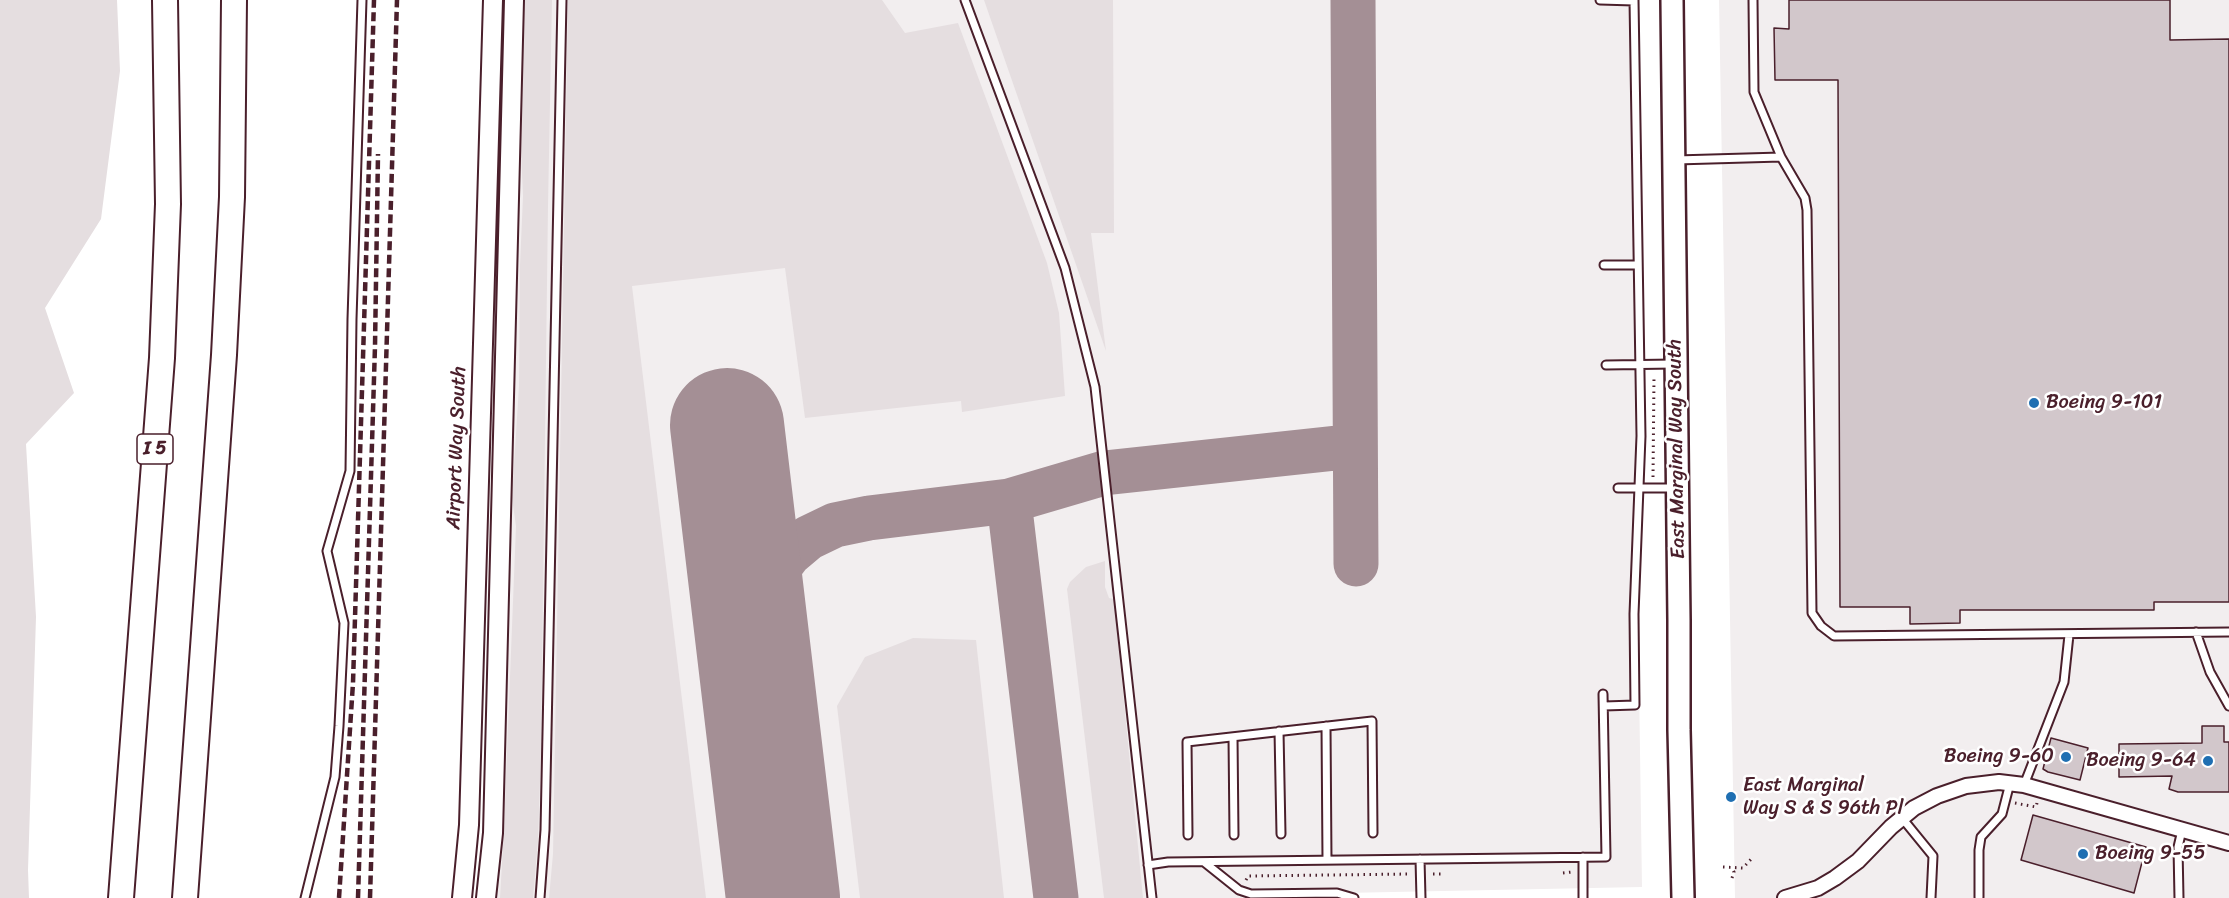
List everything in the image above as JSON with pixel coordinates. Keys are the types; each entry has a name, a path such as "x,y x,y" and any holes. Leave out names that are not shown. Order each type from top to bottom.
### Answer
{"highway":[{"name":"I 5","path":"121,898 162,358 168,204 165,0"},
{"path":"185,898 224,355 232,197 234,0"}],"main road":[{"name":"Airport Way South","path":"462,898 469,813 493,0"},
{"path":"486,898 493,833 514,0"},
{"name":"East Marginal Way South","path":"1672,0 1679,730 1683,898"}],"street":[{"path":"1785,898 1818,888 1835,878 1858,861 1914,808 1937,796 1966,786 1998,782 2017,784 2229,843"}],"lane":[{"path":"305,898 335,777 339,726 344,622 327,551 350,471 352,307 362,0"},
{"path":"540,898 545,830 562,0"},
{"path":"965,0 1065,268 1095,387 1152,898"},
{"path":"1600,0 1634,0 1641,436 1634,614 1635,705 1604,706"},
{"path":"1753,0 1754,92 1781,157 1805,198 1807,210 1812,613 1821,626 1834,636 2229,632"},
{"path":"1674,160 1781,157"},
{"path":"1604,265 1638,265"},
{"path":"1606,365 1676,364"},
{"path":"1618,488 1678,488"},
{"path":"2196,632 2210,672 2229,706"},
{"path":"1979,897 1981,837 2002,814 2064,682 2069,635"},
{"path":"1148,864 1606,857 1604,694"},
{"path":"1188,835 1187,742 1372,721 1373,833"},
{"path":"1326,726 1327,861"},
{"path":"1279,731 1281,834"},
{"path":"1233,737 1234,835"},
{"path":"1902,818 1933,856 1931,898"},
{"path":"2179,898 2178,847 2182,830"},
{"path":"1583,857 1583,898"},
{"path":"1420,859 1421,898"},
{"path":"1204,862 1239,890 1251,894 1337,893 1354,898"}],"path":[{"path":"2010,804 2037,807 2037,803"},
{"path":"1723,867 1743,868 1753,857"},
{"path":"1732,868 1734,873 1732,878"},
{"path":"1239,890 1248,876 1443,874"}],"shaded area":[{"path":"0,0 117,0 120,71 101,219 45,308 74,393 26,444 36,617 29,898 0,898"},
{"path":"524,0 552,0 541,749 538,841 533,898 500,898 516,526 512,498 519,386"},
{"path":"527,0 1629,0 1642,887 1343,893 1339,898 495,898 517,206"},
{"path":"568,0 882,0 905,33 958,23 1047,263 1059,313 1065,396 962,412 961,401 805,418 785,268 632,286 706,898 549,898 553,854"},
{"path":"984,0 1113,0 1114,233 1091,233 1106,351"},
{"path":"1719,0 2229,0 2229,898 1735,898"},
{"path":"1105,561 1105,587 1109,598 1114,599 1143,898 1104,898 1067,589 1070,582 1086,567"},
{"path":"913,638 976,640 1004,898 860,898 837,706 865,657"}],"building":[{"name":"Boeing 9-101","path":"1789,0 2170,0 2170,40 2229,39 2229,602 2154,602 2154,610 1960,610 1960,623 1910,624 1910,607 1840,607 1838,80 1775,80 1774,28 1789,29"},
{"path":"2202,726 2224,726 2224,742 2229,742 2229,792 2178,792 2169,789 2172,776 2119,777 2119,744 2202,743"},
{"name":"Boeing 9-60","path":"2051,738 2088,748 2080,780 2043,769"},
{"name":"Boeing 9-55","path":"2033,815 2146,847 2134,893 2021,860"}],"taxiway":[{"path":"1353,0 1356,564"},
{"path":"754,651 761,596 771,578 789,554 808,538 835,525 869,518 1009,501 1104,473 1355,446"},
{"path":"1009,501 1056,898"}],"runway":[{"path":"727,425 783,898"}],"railway":[{"path":"339,898 353,683 374,0"},
{"path":"370,898 397,0"},
{"path":"358,898 375,346 378,154"}],"place":[{"name":"Boeing 9-101","path":"2034,403"},
{"name":"Boeing 9-60","path":"2066,757"},
{"name":"Boeing 9-64","path":"2208,761"},
{"name":"East Marginal Way S & S 96th Pl","path":"1731,797"},
{"name":"Boeing 9-55","path":"2083,854"}]}
